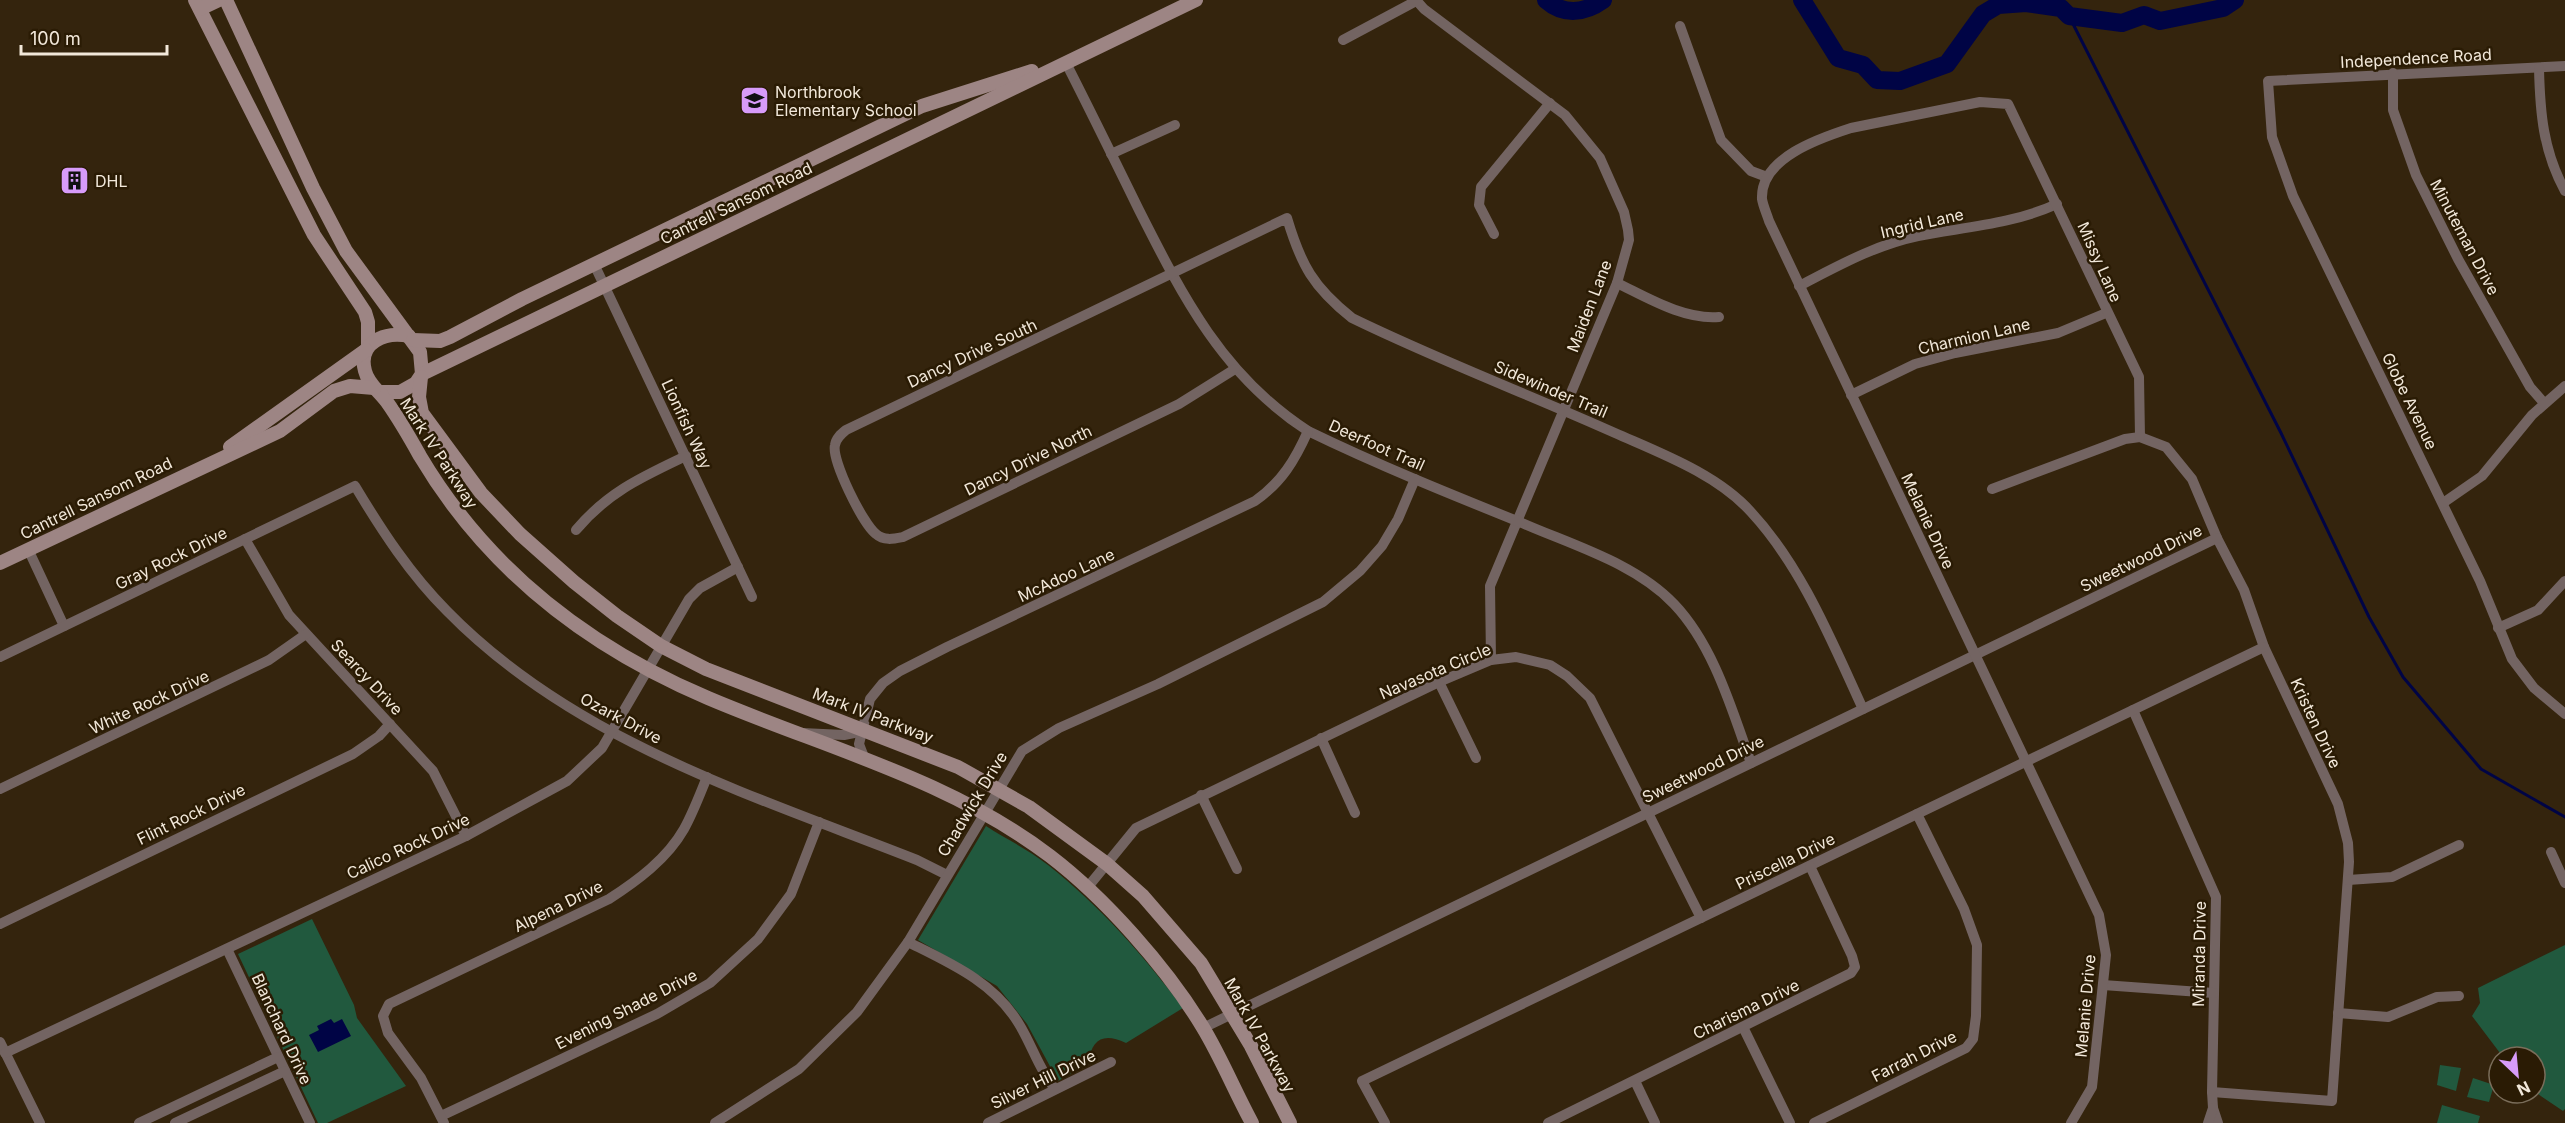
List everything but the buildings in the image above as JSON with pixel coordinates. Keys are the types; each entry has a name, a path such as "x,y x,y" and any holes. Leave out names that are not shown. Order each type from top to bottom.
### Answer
{"main road":[{"path":"219,0 198,4 314,235 365,312 368,322 365,371 377,390 400,392 411,387 422,376 423,358 411,338 346,251 313,188 226,0"},
{"name":"Cantrell Sansom Road","path":"422,376 605,284 1196,0"},
{"name":"Cantrell Sansom Road","path":"411,338 440,341 450,338 712,206 914,110 960,92 1066,63"},
{"path":"914,110 924,131"},
{"path":"712,206 723,227"},
{"path":"367,348 389,335 411,338"},
{"name":"Cantrell Sansom Road","path":"206,464 299,400 367,348"},
{"name":"Mark IV Parkway","path":"422,376 419,396 422,413 482,493 520,534 574,582 662,646 716,673 958,766 1029,807 1107,864 1143,896 1201,963 1232,1014 1290,1123"},
{"name":"Cantrell Sansom Road","path":"0,563 280,431 339,389 362,386 377,390"},
{"name":"Mark IV Parkway","path":"377,390 449,503 504,566 562,615 646,669 708,699 864,757 984,813 1048,855 1087,888 1163,969 1203,1028 1252,1123"}],"street":[{"path":"1344,40 1416,0"},
{"name":"Maiden Lane","path":"1416,0 1432,16 1565,115 1600,158 1624,212 1629,240 1617,283 1490,586 1491,660"},
{"path":"1680,26 1720,140 1751,171 1767,177"},
{"name":"Deerfoot Trail","path":"1066,63 1172,275 1208,333 1235,369 1282,414 1308,431 1415,479 1599,556 1650,583 1675,605 1704,649 1723,687 1751,763"},
{"name":"Independence Road","path":"2268,81 2565,66"},
{"path":"2539,68 2540,117 2545,144 2565,191"},
{"name":"Minuteman Drive","path":"2393,73 2393,110 2416,176 2458,260 2518,367 2530,387 2544,403"},
{"name":"Globe Avenue","path":"2268,81 2272,137 2288,184 2480,581 2498,628 2518,670 2543,697 2565,714"},
{"name":"Missy Lane","path":"1767,177 1782,160 1832,134 1851,128 1980,102 2008,104 2057,204 2106,313 2139,377 2140,437"},
{"path":"1494,234 1479,205 1482,187 1550,103"},
{"path":"1112,154 1175,125"},
{"name":"Melanie Drive","path":"1767,177 1762,198 1769,221 2099,915 2106,955 2092,1088 2072,1123"},
{"name":"Ingrid Lane","path":"1799,286 1858,255 1887,244 2014,219 2057,204"},
{"name":"Sidewinder Trail","path":"1172,275 1287,218 1299,256 1317,285 1352,318 1563,410 1710,480 1751,511 1792,568 1863,709"},
{"name":"Lionfish Way","path":"594,264 752,597"},
{"name":"Dancy Drive South","path":"850,490 834,451 839,436 846,430 1172,275"},
{"path":"1617,283 1660,304 1705,318 1719,317"},
{"name":"Charmion Lane","path":"1851,395 1915,364 1955,353 2058,333 2106,313"},
{"name":"Dancy Drive North","path":"850,490 876,535 889,540 903,537 1179,404 1235,369"},
{"path":"2443,503 2482,476 2544,403 2565,386"},
{"name":"McAdoo Lane","path":"864,757 859,744 870,699 883,683 900,671 1255,501 1280,481 1294,463 1308,431"},
{"path":"1992,489 2108,444 2140,437"},
{"name":"Kristen Drive","path":"2140,437 2166,447 2179,460 2192,479 2217,538 2244,590 2264,647 2338,804 2348,843 2348,880 2332,1101 2212,1092"},
{"path":"576,530 594,508 632,482 686,456"},
{"name":"Chadwick Drive","path":"715,1123 799,1069 857,1012 908,942 1022,751 1032,743 1323,603 1341,589 1382,546 1398,519 1415,479"},
{"name":"Gray Rock Drive","path":"0,657 355,486"},
{"name":"Ozark Drive","path":"355,486 400,555 446,610 483,645 523,677 611,733 707,777 947,875"},
{"name":"Sweetwood Drive","path":"1203,1028 2217,538"},
{"name":"Searcy Drive","path":"245,539 278,598 306,634 433,771 466,836"},
{"path":"28,549 64,626"},
{"name":"Calico Rock Drive","path":"5,1053 466,836 567,781 602,748 646,669 689,599 700,588 738,567"},
{"path":"2498,628 2538,610 2565,581"},
{"name":"White Rock Drive","path":"0,789 269,660 306,634"},
{"name":"Priscella Drive","path":"1385,1123 1362,1082 2264,647"},
{"name":"Navasota Circle","path":"1087,888 1136,828 1439,682 1491,660 1516,657 1534,660 1567,676 1590,698 1701,918"},
{"path":"1439,682 1476,758"},
{"name":"Miranda Drive","path":"2133,710 2200,855 2216,897 2212,1092 2213,1108 2218,1123"},
{"name":"Flint Rock Drive","path":"0,924 353,754 379,736 390,724"},
{"path":"799,732 843,735 864,730"},
{"path":"1321,738 1355,813"},
{"name":"Alpena Drive","path":"442,1120 421,1078 388,1033 383,1016 389,1005 399,998 598,904 632,884 658,861 684,830 707,777"},
{"path":"1201,795 1237,869"},
{"name":"Farrah Drive","path":"1814,1123 1966,1048 1973,1039 1978,983 1977,945 1964,909 1917,814"},
{"name":"Evening Shade Drive","path":"442,1120 657,1014 710,983 758,939 791,894 819,822"},
{"path":"2348,880 2378,880 2392,877 2459,844"},
{"path":"2551,852 2565,883"},
{"name":"Charisma Drive","path":"1548,1123 1851,973 1855,967 1852,956 1810,866"},
{"path":"908,942 987,986 1005,1004 1055,1089"},
{"name":"Blanchard Drive","path":"227,949 310,1123"},
{"path":"2103,985 2214,993"},
{"path":"2338,1013 2388,1017 2437,997 2459,996"},
{"path":"1743,1027 1790,1123"},
{"path":"0,1042 40,1123"},
{"path":"138,1123 278,1057"},
{"name":"Silver Hill Drive","path":"988,1123 1112,1062"},
{"path":"175,1123 285,1071"},
{"path":"1635,1081 1655,1123"},
{"name":"Miranda Drive","path":"2208,1123 2213,1108"},
{"path":"163,1111 169,1123"}],"green space":[{"path":"986,826 1041,860 1085,897 1136,950 1183,1008 1126,1043 1111,1038 1100,1040 1092,1048 1088,1063 1058,1081 1027,1024 997,986 918,940"},
{"path":"312,919 354,1005 357,1018 406,1086 327,1123 318,1123 238,954"},
{"path":"2565,945 2565,1109 2563,1111 2547,1100 2547,1045 2494,1045 2472,1016 2480,1003 2478,988"},
{"path":"2440,1065 2461,1068 2456,1091 2437,1085"},
{"path":"2473,1078 2487,1083 2487,1102 2467,1097"},
{"path":"2442,1105 2480,1116 2478,1123 2437,1123"}],"shaded area":[{"path":"331,1019 334,1023 342,1019 351,1036 318,1052 309,1035 319,1030 317,1026"}],"waterway":[{"path":"1546,0 1560,9 1574,11 1589,8 1603,0"},
{"path":"1802,0 1838,58 1863,65 1877,80 1900,81 1947,64 1983,14 1998,5 2026,3 2061,8 2069,16 2122,23 2144,15 2160,21 2223,8 2235,0"},
{"path":"2069,16 2281,433 2369,617 2403,677 2481,769 2565,817"}],"place":[{"name":"Northbrook Elementary School","path":"754,101"},
{"name":"DHL","path":"74,181"}]}
